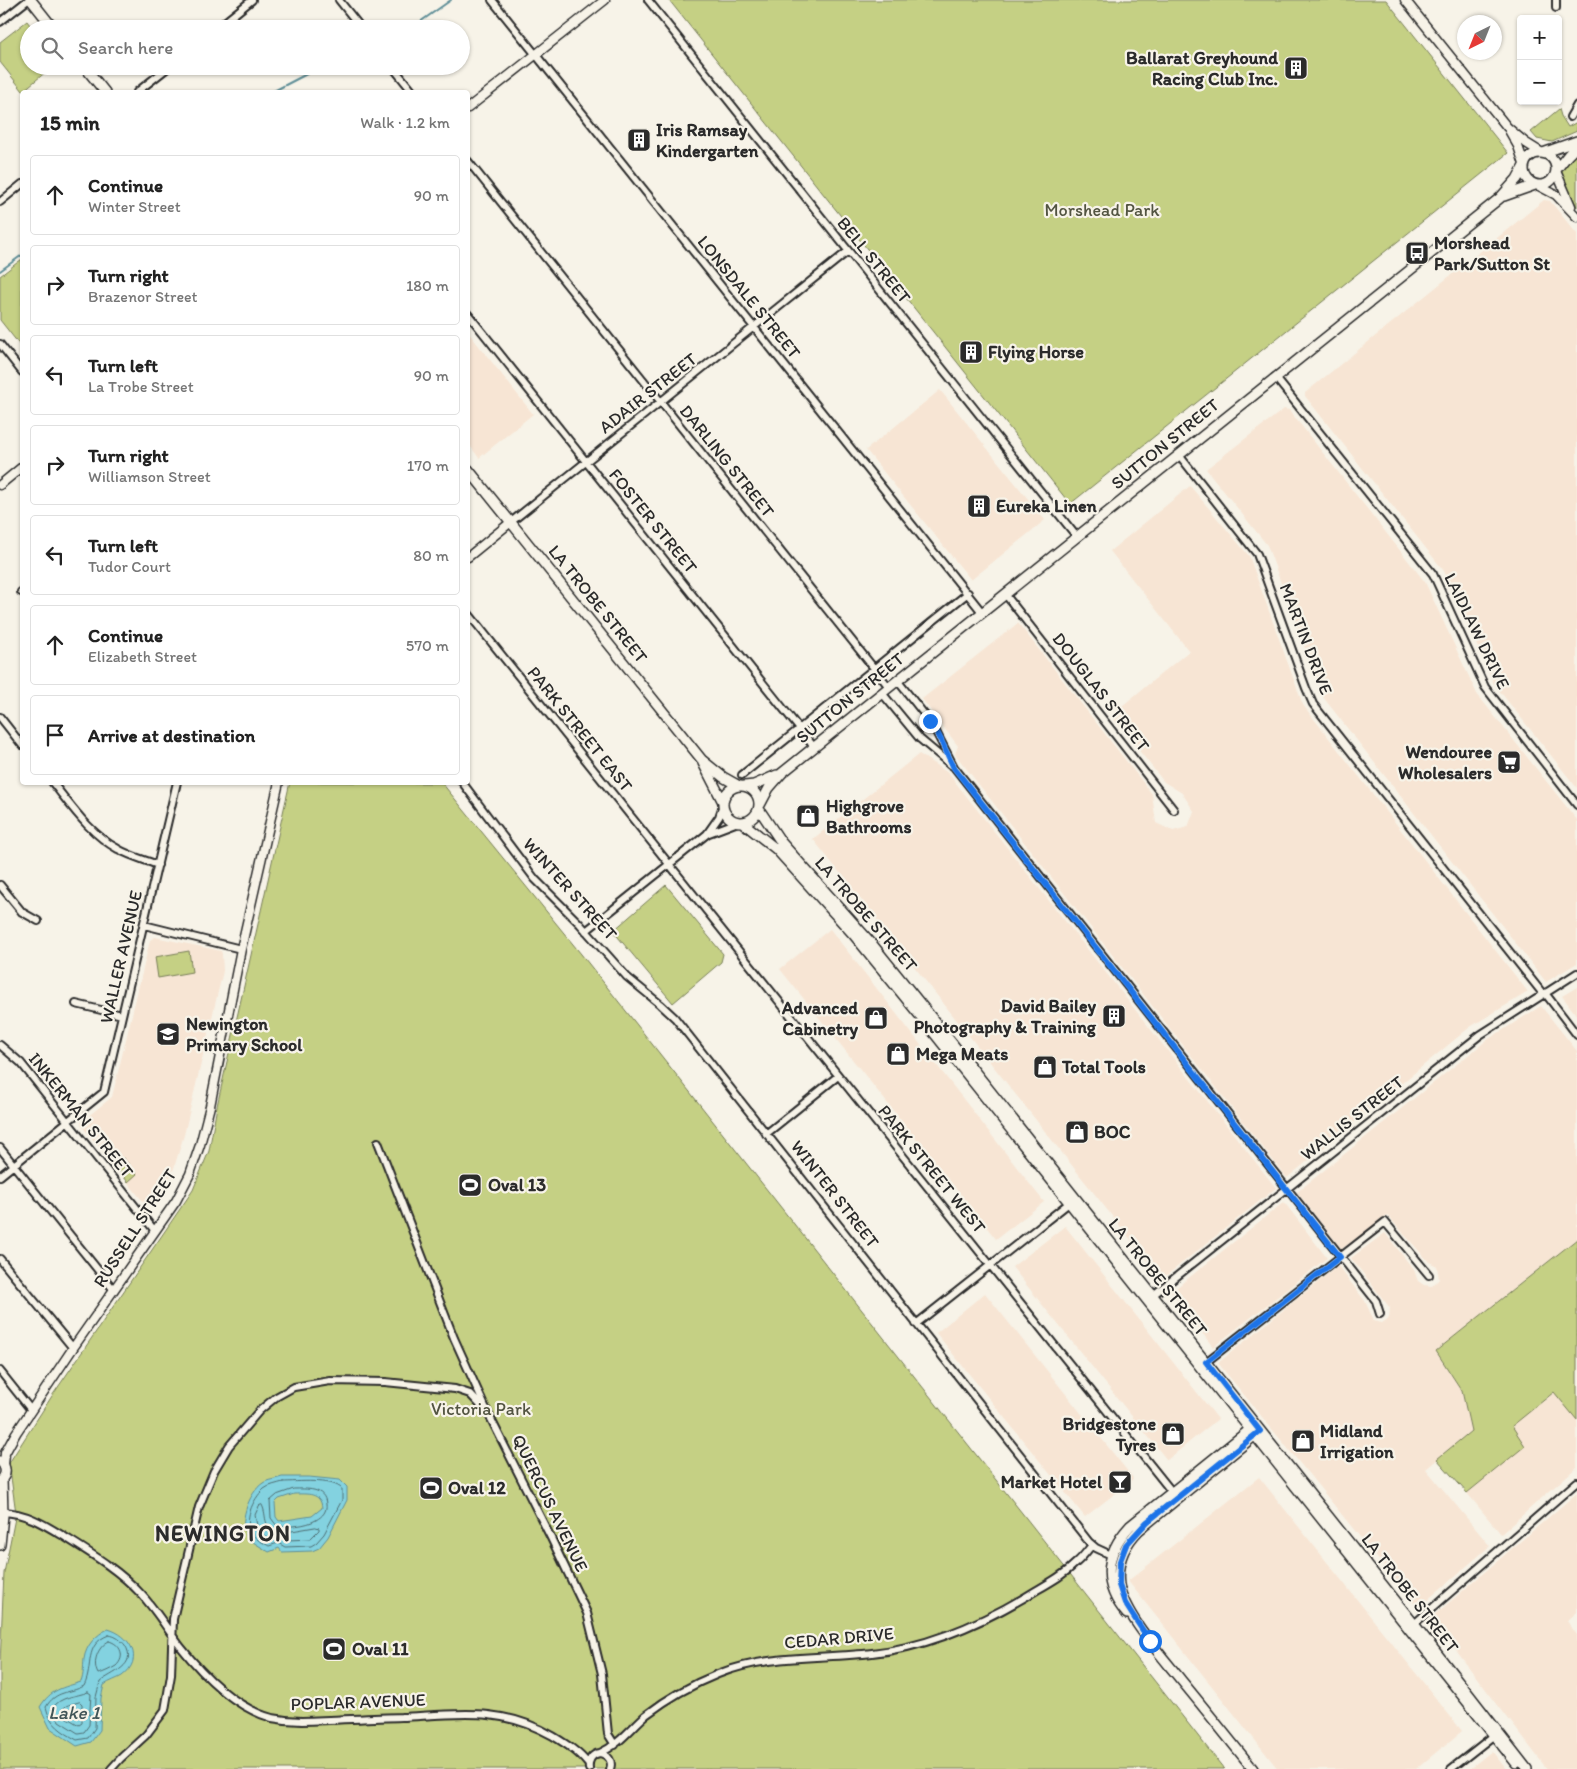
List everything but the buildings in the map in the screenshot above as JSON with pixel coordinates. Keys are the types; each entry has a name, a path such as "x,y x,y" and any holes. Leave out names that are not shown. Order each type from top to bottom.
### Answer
{"main road":[{"path":"29,0 46,20"},
{"path":"91,75 103,90"},
{"path":"1577,141 1531,155 1524,165 1526,179 1536,185 1550,182 1556,171 1577,146"},
{"path":"1542,153 1553,159 1556,171"},
{"name":"SUTTON STREET","path":"759,807 769,788 782,773 1500,198 1517,179 1524,165"},
{"name":"SUTTON STREET","path":"1500,198 1536,185"},
{"name":"LA TROBE STREET","path":"470,471 702,760 723,777 742,786"},
{"name":"LA TROBE STREET","path":"702,760 723,803"},
{"name":"SUTTON STREET","path":"742,786 754,785 782,773"},
{"path":"742,786 756,792 759,807 754,817 740,822 728,816 723,803 728,791 742,786"},
{"name":"LA TROBE STREET","path":"759,807 782,842 872,944 1202,1365 1412,1626 1521,1769"},
{"name":"LA TROBE STREET","path":"740,822 776,849 853,934 1072,1200"},
{"path":"1253,1769 1124,1611 1114,1596 1109,1580 1111,1555 1121,1536 1130,1526 1175,1495 1255,1430"},
{"path":"0,1545 1,1480 5,1473 2,1463"},
{"path":"1150,1641 1132,1614 1122,1594 1119,1577 1121,1557 1126,1545 1139,1530 1175,1495"},
{"path":"1111,1555 1121,1557"},
{"name":"LA TROBE STREET","path":"1496,1734 1526,1769"}],"street":[{"path":"0,22 29,0"},
{"path":"227,20 252,0"},
{"path":"339,0 355,20"},
{"name":"LONSDALE STREET","path":"492,0 982,612"},
{"path":"470,108 605,0"},
{"path":"1405,0 1507,127 1518,146 1524,165"},
{"path":"1556,0 1556,8"},
{"name":"BELL STREET","path":"647,1 1077,536"},
{"path":"140,90 159,75"},
{"path":"399,75 411,90"},
{"path":"1570,117 1577,105"},
{"path":"1507,127 1526,143 1542,153"},
{"name":"DARLING STREET","path":"470,164 889,687"},
{"path":"1556,171 1565,195 1577,216"},
{"path":"1536,185 1556,195 1577,216"},
{"path":"0,202 20,186"},
{"name":"ADAIR STREET","path":"470,555 847,252"},
{"name":"FOSTER STREET","path":"470,316 814,747"},
{"path":"0,344 20,369"},
{"name":"LAIDLAW DRIVE","path":"1275,377 1433,574 1485,687 1577,805"},
{"name":"MARTIN DRIVE","path":"1178,454 1258,554 1313,704 1577,1036"},
{"path":"0,485 20,469"},
{"name":"SUTTON STREET","path":"742,775 968,593"},
{"name":"DOUGLAS STREET","path":"1005,594 1174,810"},
{"name":"PARK STREET EAST","path":"470,615 669,864"},
{"path":"897,680 932,724 954,768"},
{"path":"882,693 920,739 954,768 1376,1300 1380,1314"},
{"path":"0,717 20,742"},
{"path":"54,785 86,825 104,840 128,854 158,864"},
{"name":"WALLER AVENUE","path":"0,1176 104,1092 176,785"},
{"name":"RUSSELL STREET","path":"2,1463 16,1433 72,1348 155,1231 181,1192 190,1174 210,1106 242,949 279,785"},
{"name":"WINTER STREET","path":"464,785 535,879 586,931 627,977 665,1008 674,1018 1092,1545 1111,1555"},
{"path":"707,834 718,817 723,803"},
{"path":"586,931 707,834 740,822"},
{"name":"PARK STREET WEST","path":"669,864 1175,1495"},
{"path":"0,885 22,912 38,921"},
{"path":"144,925 242,949"},
{"name":"WALLIS STREET","path":"1149,1298 1480,1035 1577,974"},
{"path":"76,1004 122,1015"},
{"name":"INKERMAN STREET","path":"0,1045 18,1060 155,1231"},
{"path":"766,1134 838,1076"},
{"name":"QUERCUS AVENUE","path":"378,1142 454,1338 487,1412 587,1613 602,1674 608,1734 615,1745"},
{"path":"0,1148 114,1290"},
{"path":"916,1324 1072,1200"},
{"path":"1202,1365 1385,1222 1429,1275"},
{"path":"0,1259 72,1348"},
{"path":"0,1371 31,1410"},
{"path":"111,1769 146,1735 165,1710 171,1676 175,1607 199,1507 214,1471 230,1446 259,1411 276,1397 294,1387 330,1381 385,1382 455,1389 470,1394 487,1412"},
{"name":"RUSSELL STREET","path":"0,1448 16,1433"},
{"path":"1412,1626 1577,1482"},
{"name":"POPLAR AVENUE","path":"1,1512 22,1514 36,1520 110,1566 142,1594 194,1662 219,1687 246,1707 272,1718 302,1721 458,1714 505,1716 548,1733 574,1750 589,1768"},
{"name":"CEDAR DRIVE","path":"598,1753 615,1745 646,1716 668,1699 688,1688 740,1666 780,1658 848,1656 894,1650 915,1645 974,1623 1006,1608 1061,1576 1092,1545"},
{"path":"1452,1769 1496,1734"},
{"name":"CEDAR DRIVE","path":"609,1758 615,1745"},
{"name":"POPLAR AVENUE","path":"574,1750 585,1753 598,1753"},
{"path":"589,1768 592,1756 598,1753 604,1754 609,1758 611,1762 610,1769"}],"shaded area":[{"path":"1544,200 1550,201 1577,234 1577,788 1494,684 1444,571 1305,396 1305,393"},
{"path":"470,335 533,414 479,458 470,446"},
{"path":"940,390 1045,520 971,580 866,450"},
{"path":"1284,409 1289,410 1425,582 1477,694 1577,820 1577,963 1546,982 1323,697 1267,545 1206,469"},
{"path":"1190,486 1249,556 1303,705 1528,992 1470,1027 1287,1178 955,754 958,746 922,699 1018,623 1152,794 1156,823 1173,831 1188,827 1194,811 1182,793 1164,782 1111,715 1189,651 1110,551"},
{"path":"919,754 948,773 1276,1188 1162,1279 813,839"},
{"path":"830,929 1044,1202 996,1239 780,969"},
{"name":"Newington Primary School","path":"155,937 221,951 223,971 184,1135 173,1171 165,1186 146,1205 81,1125 81,1122 112,1097 150,940"},
{"path":"1577,987 1577,1016 1562,996"},
{"path":"1541,1006 1577,1051 1577,1239 1436,1351 1462,1391 1471,1431 1426,1469 1490,1546 1418,1608 1218,1363 1338,1266 1365,1301 1374,1321 1382,1323 1389,1318 1390,1308 1351,1258 1385,1233 1414,1270 1418,1281 1424,1285 1432,1286 1439,1279 1437,1266 1429,1262 1387,1215 1342,1249 1297,1192 1487,1040"},
{"path":"1284,1202 1327,1258 1213,1347 1171,1292"},
{"path":"1065,1226 1218,1419 1167,1460 1012,1267"},
{"path":"985,1293 1133,1478 1085,1517 936,1333"},
{"path":"1555,1392 1577,1420 1577,1467 1501,1534 1467,1493 1524,1446 1511,1426"},
{"path":"1259,1477 1462,1731 1416,1769 1278,1769 1128,1581"},
{"path":"1577,1493 1577,1612 1567,1621 1577,1635 1577,1769 1547,1769 1431,1618"},
{"path":"1492,1751 1506,1769 1469,1769"}],"green space":[{"name":"Morshead Park","path":"669,0 1386,0 1508,153 1070,504"},
{"path":"20,26 20,75 42,75 24,90 22,90 0,62 0,42"},
{"path":"1559,109 1568,127 1577,122 1577,131 1552,142 1537,139 1531,132"},
{"path":"1577,152 1577,207 1566,189 1561,170"},
{"path":"20,261 20,345 0,320 0,276"},
{"name":"Victoria Park","path":"289,785 444,785 581,954 1224,1769 0,1769 0,1663 4,1573 16,1513 9,1463 52,1396 193,1190 209,1151 217,1106"},
{"path":"666,885 723,954 721,962 673,1003 613,931"},
{"path":"189,951 192,972 158,978 155,957"},
{"path":"123,1158 137,1174 128,1182 114,1165"},
{"path":"1577,1239 1577,1420 1554,1392 1512,1426 1525,1446 1467,1493 1437,1459 1471,1431 1462,1391 1436,1351"}],"water":[{"path":"282,1477 340,1480 347,1487 347,1500 328,1537 319,1548 312,1551 282,1552 279,1548 269,1552 249,1539 245,1533 244,1518 253,1494 265,1482","holes":["294,1494 312,1495 319,1499 322,1508 312,1516 279,1521 276,1517 275,1503 279,1499"]},
{"name":"Lake 1","path":"108,1629 123,1636 128,1642 132,1648 133,1662 122,1676 104,1685 101,1698 100,1730 91,1742 77,1746 50,1728 40,1707 48,1696 63,1688 81,1682 85,1654 89,1645 99,1634"}],"waterway":[{"path":"423,20 451,0"},
{"path":"276,90 305,75"},
{"path":"0,271 20,256"}],"place":[{"name":"Ballarat Greyhound Racing Club Inc.","path":"1296,68"},
{"name":"Iris Ramsay Kindergarten","path":"639,140"},
{"name":"Morshead Park/Sutton St","path":"1417,253"},
{"name":"Flying Horse","path":"971,352"},
{"name":"Eureka Linen","path":"979,506"},
{"name":"Wendouree Wholesalers","path":"1509,762"},
{"name":"Highgrove Bathrooms","path":"808,816"},
{"name":"David Bailey Photography & Training","path":"1114,1016"},
{"name":"Advanced Cabinetry","path":"876,1018"},
{"name":"Newington Primary School","path":"168,1034"},
{"name":"Mega Meats","path":"898,1054"},
{"name":"Total Tools","path":"1045,1067"},
{"name":"BOC","path":"1077,1132"},
{"name":"Oval 13","path":"470,1185"},
{"name":"Bridgestone Tyres","path":"1173,1434"},
{"name":"Midland Irrigation","path":"1303,1441"},
{"name":"Market Hotel","path":"1120,1482"},
{"name":"Oval 12","path":"431,1488"},
{"name":"Oval 11","path":"334,1649"}],"district":[{"name":"NEWINGTON","path":"223,1533"}],"route":[{"path":"930,721 954,768 1340,1257 1206,1362 1260,1431 1147,1522 1126,1545 1120,1561 1119,1585 1125,1603 1150,1641"}]}
